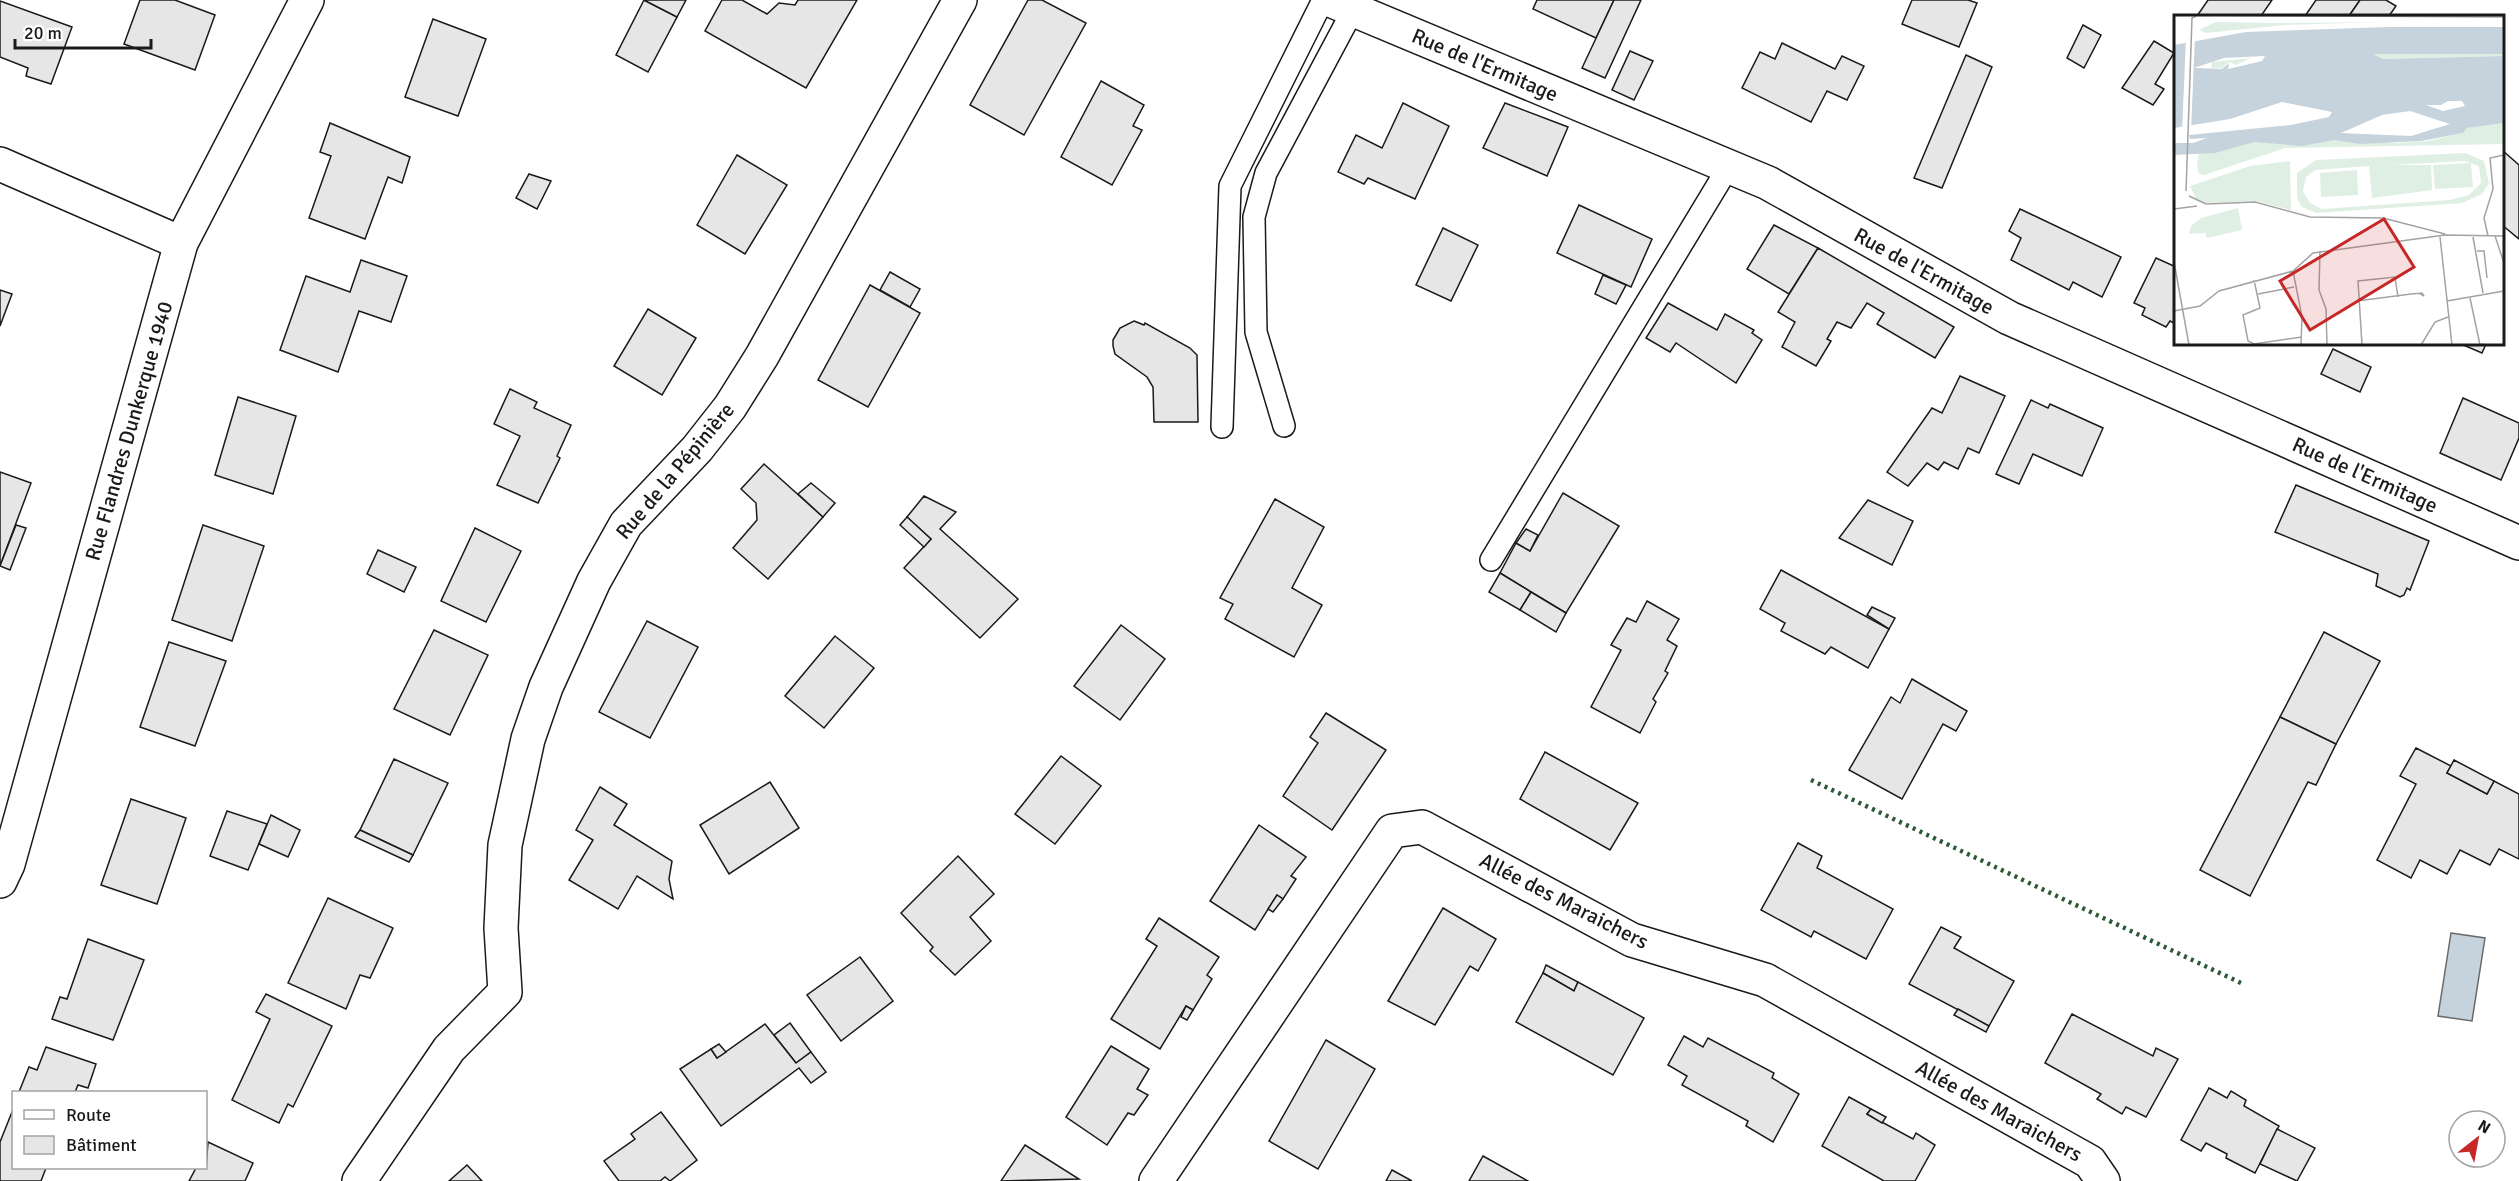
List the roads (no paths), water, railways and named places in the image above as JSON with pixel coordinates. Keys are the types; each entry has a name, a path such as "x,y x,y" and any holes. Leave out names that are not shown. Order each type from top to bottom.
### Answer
{"street":[{"name":"Rue Flandres Dunkerque 1940","path":"0,881 8,864 181,243 307,0"},
{"name":"Rue de la Pépinière","path":"359,1181 449,1049 506,992 501,928 505,845 528,739 567,636 594,580 626,524 697,449 730,408 768,345 960,0"},
{"name":"Rue de l'Ermitage","path":"1335,3 1768,183 2009,318 2519,543"},
{"path":"0,164 181,243"},
{"name":"Allée des Maraichers","path":"1156,1181 1392,831 1422,827 1632,940 1765,980 2090,1162 2103,1181"}],"lane":[{"path":"1284,426 1256,332 1254,217 1266,173 1335,3"},
{"path":"1222,427 1230,186 1335,3"},
{"path":"1491,560 1729,166"}]}
